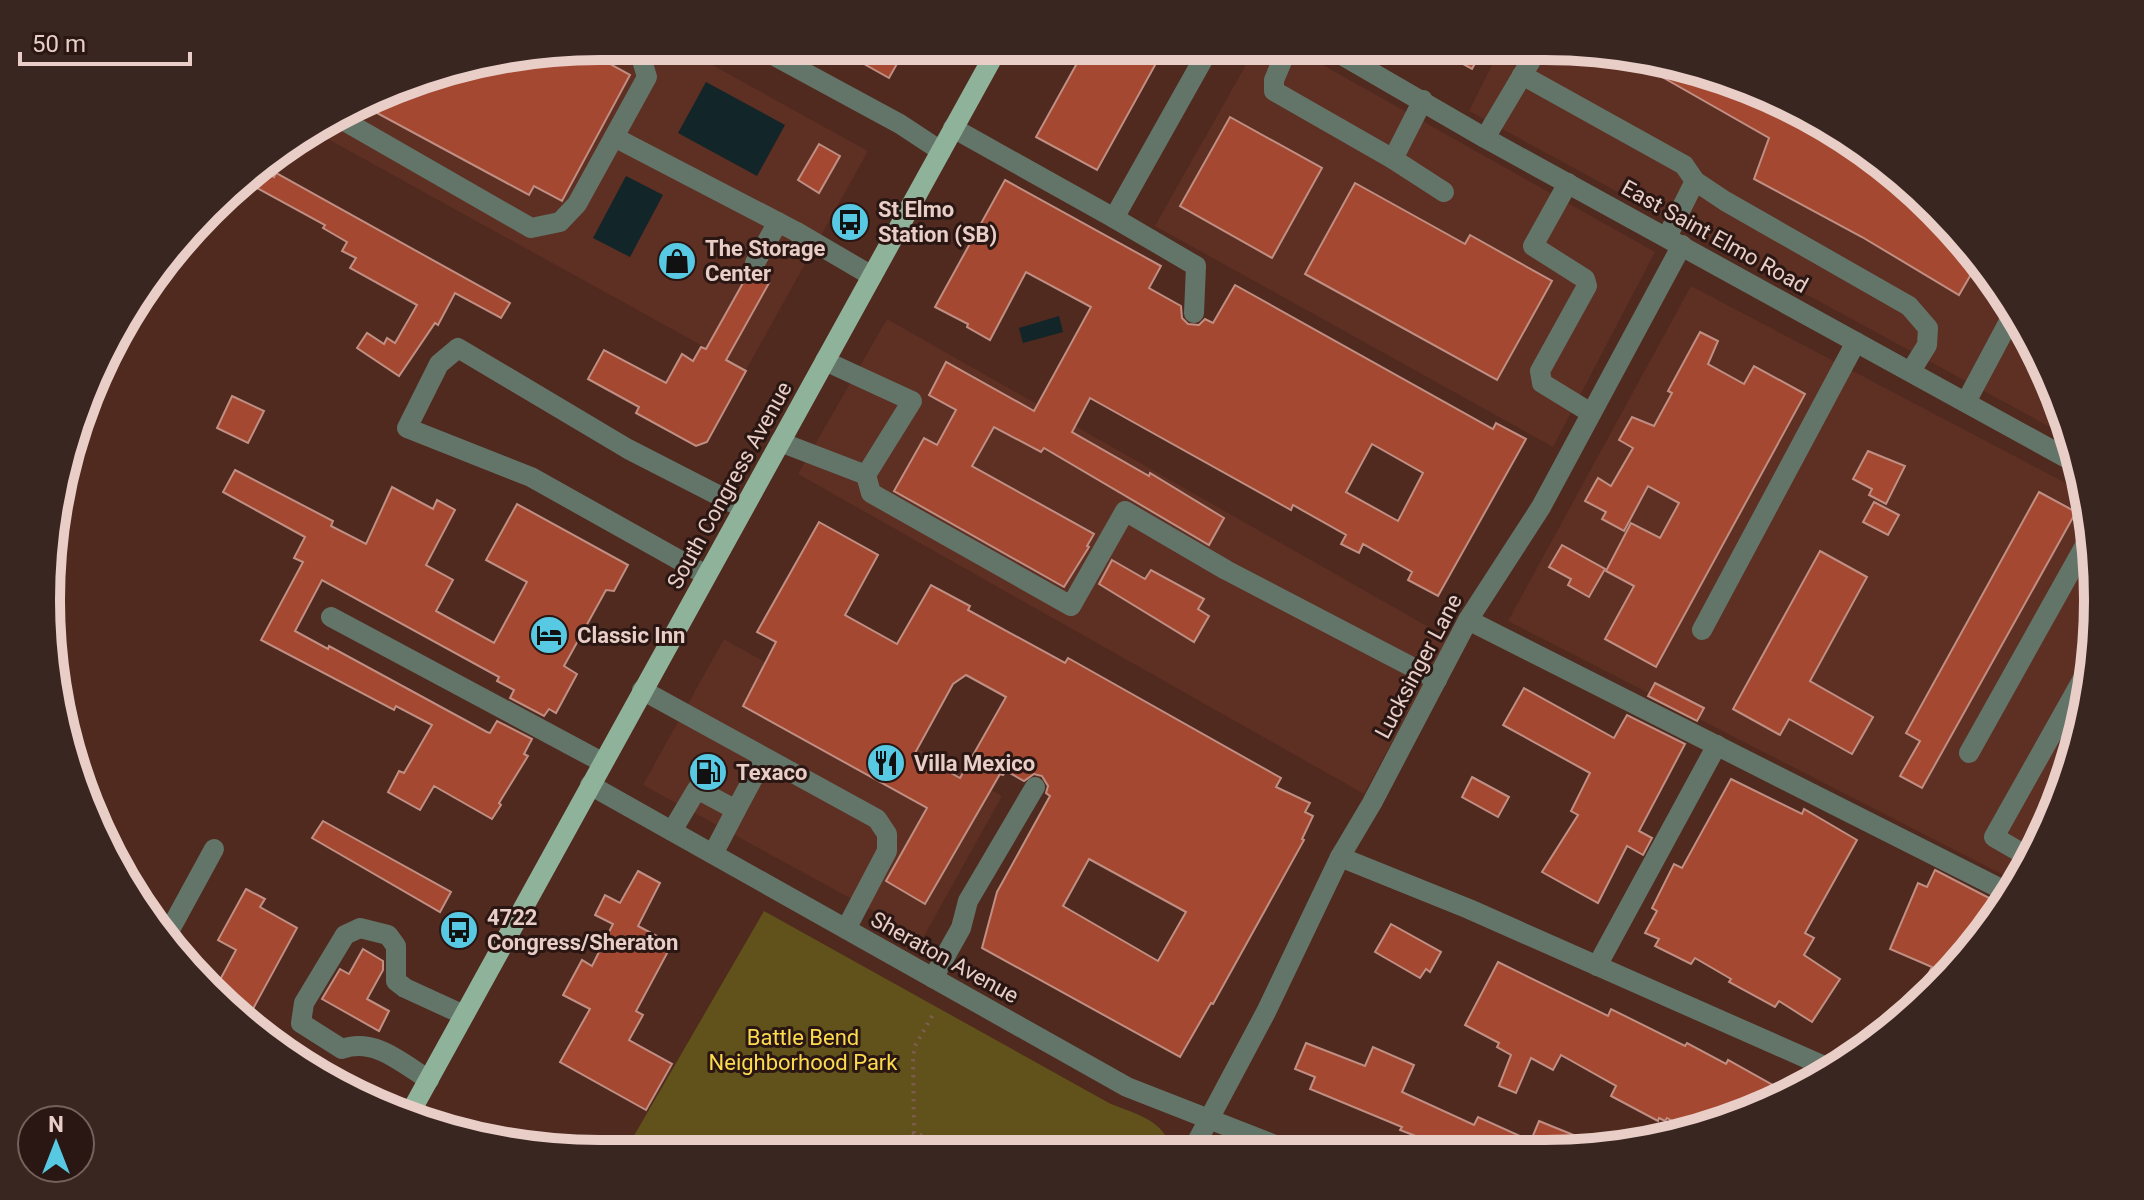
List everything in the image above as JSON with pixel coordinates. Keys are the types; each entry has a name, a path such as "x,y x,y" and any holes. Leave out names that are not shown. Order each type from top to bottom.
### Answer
{"main road":[{"name":"South Congress Avenue","path":"414,1107 991,60"}],"street":[{"path":"348,123 531,228 560,222 577,204 647,77 642,60"},
{"path":"782,60 900,124 941,151"},
{"path":"1114,218 1203,60"},
{"path":"1282,60 1274,80 1274,91 1444,192"},
{"name":"East Saint Elmo Road","path":"1351,60 1485,138 2065,457"},
{"path":"1485,138 1531,60"},
{"path":"1522,75 1684,165 1695,181 1909,306 1928,328 1927,345 1911,371"},
{"path":"1393,159 1423,100"},
{"path":"953,128 1196,266 1194,313"},
{"path":"614,137 778,222 872,276"},
{"name":"Lucksinger Lane","path":"1198,1140 1266,1012 1340,857 1372,803 1468,620 1541,507 1591,413 1674,241 1695,181"},
{"path":"1568,183 1533,246 1585,279 1587,286 1540,371 1540,377 1542,383 1591,413"},
{"path":"755,263 778,222"},
{"path":"1966,402 2008,323"},
{"path":"1702,630 1856,342"},
{"path":"706,575 531,477 407,428 439,364 458,348 628,449 743,508"},
{"path":"825,361 912,401 866,475 871,493 1071,606 1125,511 1226,570 1437,680"},
{"path":"780,442 866,475"},
{"path":"1969,753 2081,552"},
{"path":"331,617 602,762"},
{"path":"1468,620 2000,889"},
{"path":"642,690 877,819 887,834 887,851 846,929"},
{"path":"2021,853 1994,837 2076,691"},
{"path":"1597,966 1717,745"},
{"path":"713,854 764,758"},
{"name":"Sheraton Avenue","path":"590,785 1127,1087 1264,1140"},
{"path":"933,978 961,928 968,901 1035,787"},
{"path":"672,831 697,789 736,810"},
{"path":"171,928 214,849"},
{"path":"1340,857 1469,909 1820,1064"},
{"path":"429,1080 377,1048 357,1043 342,1049 318,1036 301,1023 304,1003 345,935 360,928 388,935 396,946 396,981 464,1015"}],"path":[{"path":"912,1140 913,1057 915,1046 932,1016"},
{"path":"914,1133 934,1140"}],"shaded area":[{"name":"The Storage Center","path":"703,60 868,151 746,370 323,136 393,101 460,78 495,70 565,61"},
{"path":"1249,60 1314,60 1655,252 1553,447 1155,226"},
{"path":"1494,60 1579,61 1684,78 1751,101 1820,136 1900,194 1926,218 1972,271 2012,330 2043,393 2056,431 1469,111"},
{"path":"1691,286 2072,486 2083,565 2084,600 2074,705 2066,740 2043,807 2008,877 1508,621"},
{"path":"887,319 1448,638 1364,794 798,474"},
{"path":"724,639 1002,796 923,938 643,785"}],"green space":[{"name":"Battle Bend Neighborhood Park","path":"764,911 1109,1103 1148,1120 1168,1140 632,1140"}],"water":[{"path":"706,82 785,125 757,176 678,133"},
{"path":"626,176 663,195 630,257 593,238"},
{"path":"1059,316 1063,332 1023,343 1019,328"}],"building":[{"path":"603,60 630,75 562,201 534,186 529,195 373,111 460,78 530,65"},
{"path":"857,60 899,60 889,78"},
{"path":"1079,60 1158,60 1097,170 1036,137"},
{"path":"1456,60 1477,60 1472,69"},
{"path":"1650,70 1684,78 1751,101 1814,132 1873,172 1926,218 1973,272 1959,295 1862,237 1754,179 1769,138"},
{"path":"1230,117 1322,168 1272,258 1180,206"},
{"path":"819,144 840,156 819,193 798,180"},
{"path":"276,173 510,303 501,318 455,293 438,325 435,323 399,376 357,348 367,333 384,344 387,338 395,343 417,305 350,268 356,258 342,251 347,242 323,228 325,225 254,186 269,174 274,177"},
{"path":"1005,180 1161,266 1149,288 1181,306 1182,318 1188,324 1199,325 1205,319 1213,323 1235,285 1493,429 1496,423 1526,439 1438,596 1408,580 1412,572 1363,544 1359,553 1341,544 1346,535 1293,505 1291,510 1090,398 1072,432 1149,476 1150,473 1224,518 1209,545 1044,448 1041,452 994,427 972,466 1094,534 1064,587 894,491 924,438 937,445 956,410 929,395 946,362 1034,411 1091,307 1026,272 990,340 967,327 968,324 935,307","holes":["1372,444 1423,473 1398,521 1346,492"]},
{"path":"1355,183 1465,244 1470,235 1552,281 1497,380 1305,274"},
{"path":"748,274 769,283 726,360 746,371 707,442 696,446 636,413 639,407 588,379 604,350 666,383 682,354 693,361 701,347 706,349"},
{"path":"1700,332 1718,341 1708,364 1744,384 1754,366 1805,394 1656,667 1605,639 1634,586 1606,571 1631,523 1660,538 1679,503 1648,486 1624,531 1602,519 1606,512 1585,501 1598,478 1611,486 1633,448 1619,440 1632,417 1654,426 1672,393 1668,391"},
{"path":"232,396 264,411 248,443 217,428"},
{"path":"1868,451 1905,466 1886,504 1869,495 1872,489 1853,479"},
{"name":"Classic Inn","path":"235,470 333,521 331,526 366,544 392,487 433,509 437,500 455,510 426,565 453,580 436,611 494,643 527,582 486,560 517,504 628,565 614,591 606,590 564,666 577,674 556,713 549,709 544,716 510,698 514,690 497,681 499,677 322,580 295,631 328,649 329,646 487,732 490,733 497,721 532,739 524,754 528,756 492,819 434,786 420,810 388,792 399,771 404,773 432,725 396,706 394,710 261,640 303,562 294,558 305,537 223,492"},
{"path":"2039,492 2076,512 1922,788 1900,776 1920,741 1906,733"},
{"path":"1874,502 1899,515 1888,535 1863,522"},
{"path":"819,522 878,555 845,615 897,644 931,585 970,606 968,610 1065,663 1068,658 1281,778 1276,787 1310,803 1305,812 1313,816 1304,840 1180,1057 982,948 997,892 1050,796 1046,793 1048,786 1042,776 1034,774 1024,781 1006,771 1000,774 925,904 886,881 927,808 743,706 776,642 757,632","holes":["966,675 1006,697 960,778 915,753 953,684","1089,859 1186,912 1158,961 1063,906"]},
{"path":"1562,545 1605,569 1589,597 1568,585 1571,579 1549,567"},
{"path":"1820,551 1867,577 1810,681 1873,717 1852,754 1789,719 1780,735 1733,709"},
{"path":"1112,560 1145,579 1151,570 1204,599 1198,609 1209,616 1194,642 1099,584"},
{"path":"1655,683 1704,708 1697,721 1648,696"},
{"path":"1524,688 1614,738 1627,715 1685,744 1639,831 1652,838 1643,855 1627,846 1598,903 1542,872 1578,815 1571,811 1590,773 1503,725"},
{"path":"1472,777 1509,797 1498,817 1462,797"},
{"path":"1731,779 1802,814 1804,809 1857,840 1805,933 1814,938 1804,955 1840,979 1812,1022 1779,1001 1775,1007 1729,982 1731,979 1695,958 1691,964 1655,946 1659,939 1645,933 1657,911 1652,908 1674,864 1682,868"},
{"path":"323,821 451,892 440,912 312,838"},
{"path":"1935,870 1993,900 1950,956 1922,986 1932,967 1890,949 1918,883 1927,887"},
{"path":"638,871 660,883 638,926 672,944 636,1011 643,1015 629,1040 672,1064 646,1110 560,1062 590,1009 563,995 582,960 592,966 613,924 595,915 605,895 620,903"},
{"path":"246,889 265,899 260,907 297,928 251,1012 219,983 236,950 218,940"},
{"path":"1391,924 1441,952 1430,972 1426,969 1420,978 1375,952"},
{"path":"363,949 383,961 383,970 367,999 389,1011 379,1031 322,999 340,969 349,974"},
{"path":"1498,962 1608,1016 1611,1009 1726,1064 1728,1060 1776,1087 1684,1122 1677,1124 1667,1118 1665,1121 1659,1118 1658,1121 1611,1096 1616,1086 1561,1055 1553,1070 1531,1058 1516,1093 1499,1086 1511,1055 1497,1047 1499,1043 1465,1025"},
{"path":"1306,1043 1365,1066 1373,1047 1414,1065 1402,1092 1474,1125 1478,1117 1520,1136 1518,1140 1426,1140 1310,1089 1315,1077 1295,1069"},
{"path":"1539,1121 1582,1139 1544,1140 1531,1140"}],"place":[{"name":"St Elmo Station (SB)","path":"850,222"},
{"name":"The Storage Center","path":"677,261"},
{"name":"Classic Inn","path":"549,635"},
{"name":"Villa Mexico","path":"886,763"},
{"name":"Texaco","path":"708,772"},
{"name":"4722 Congress/Sheraton","path":"459,930"}]}
